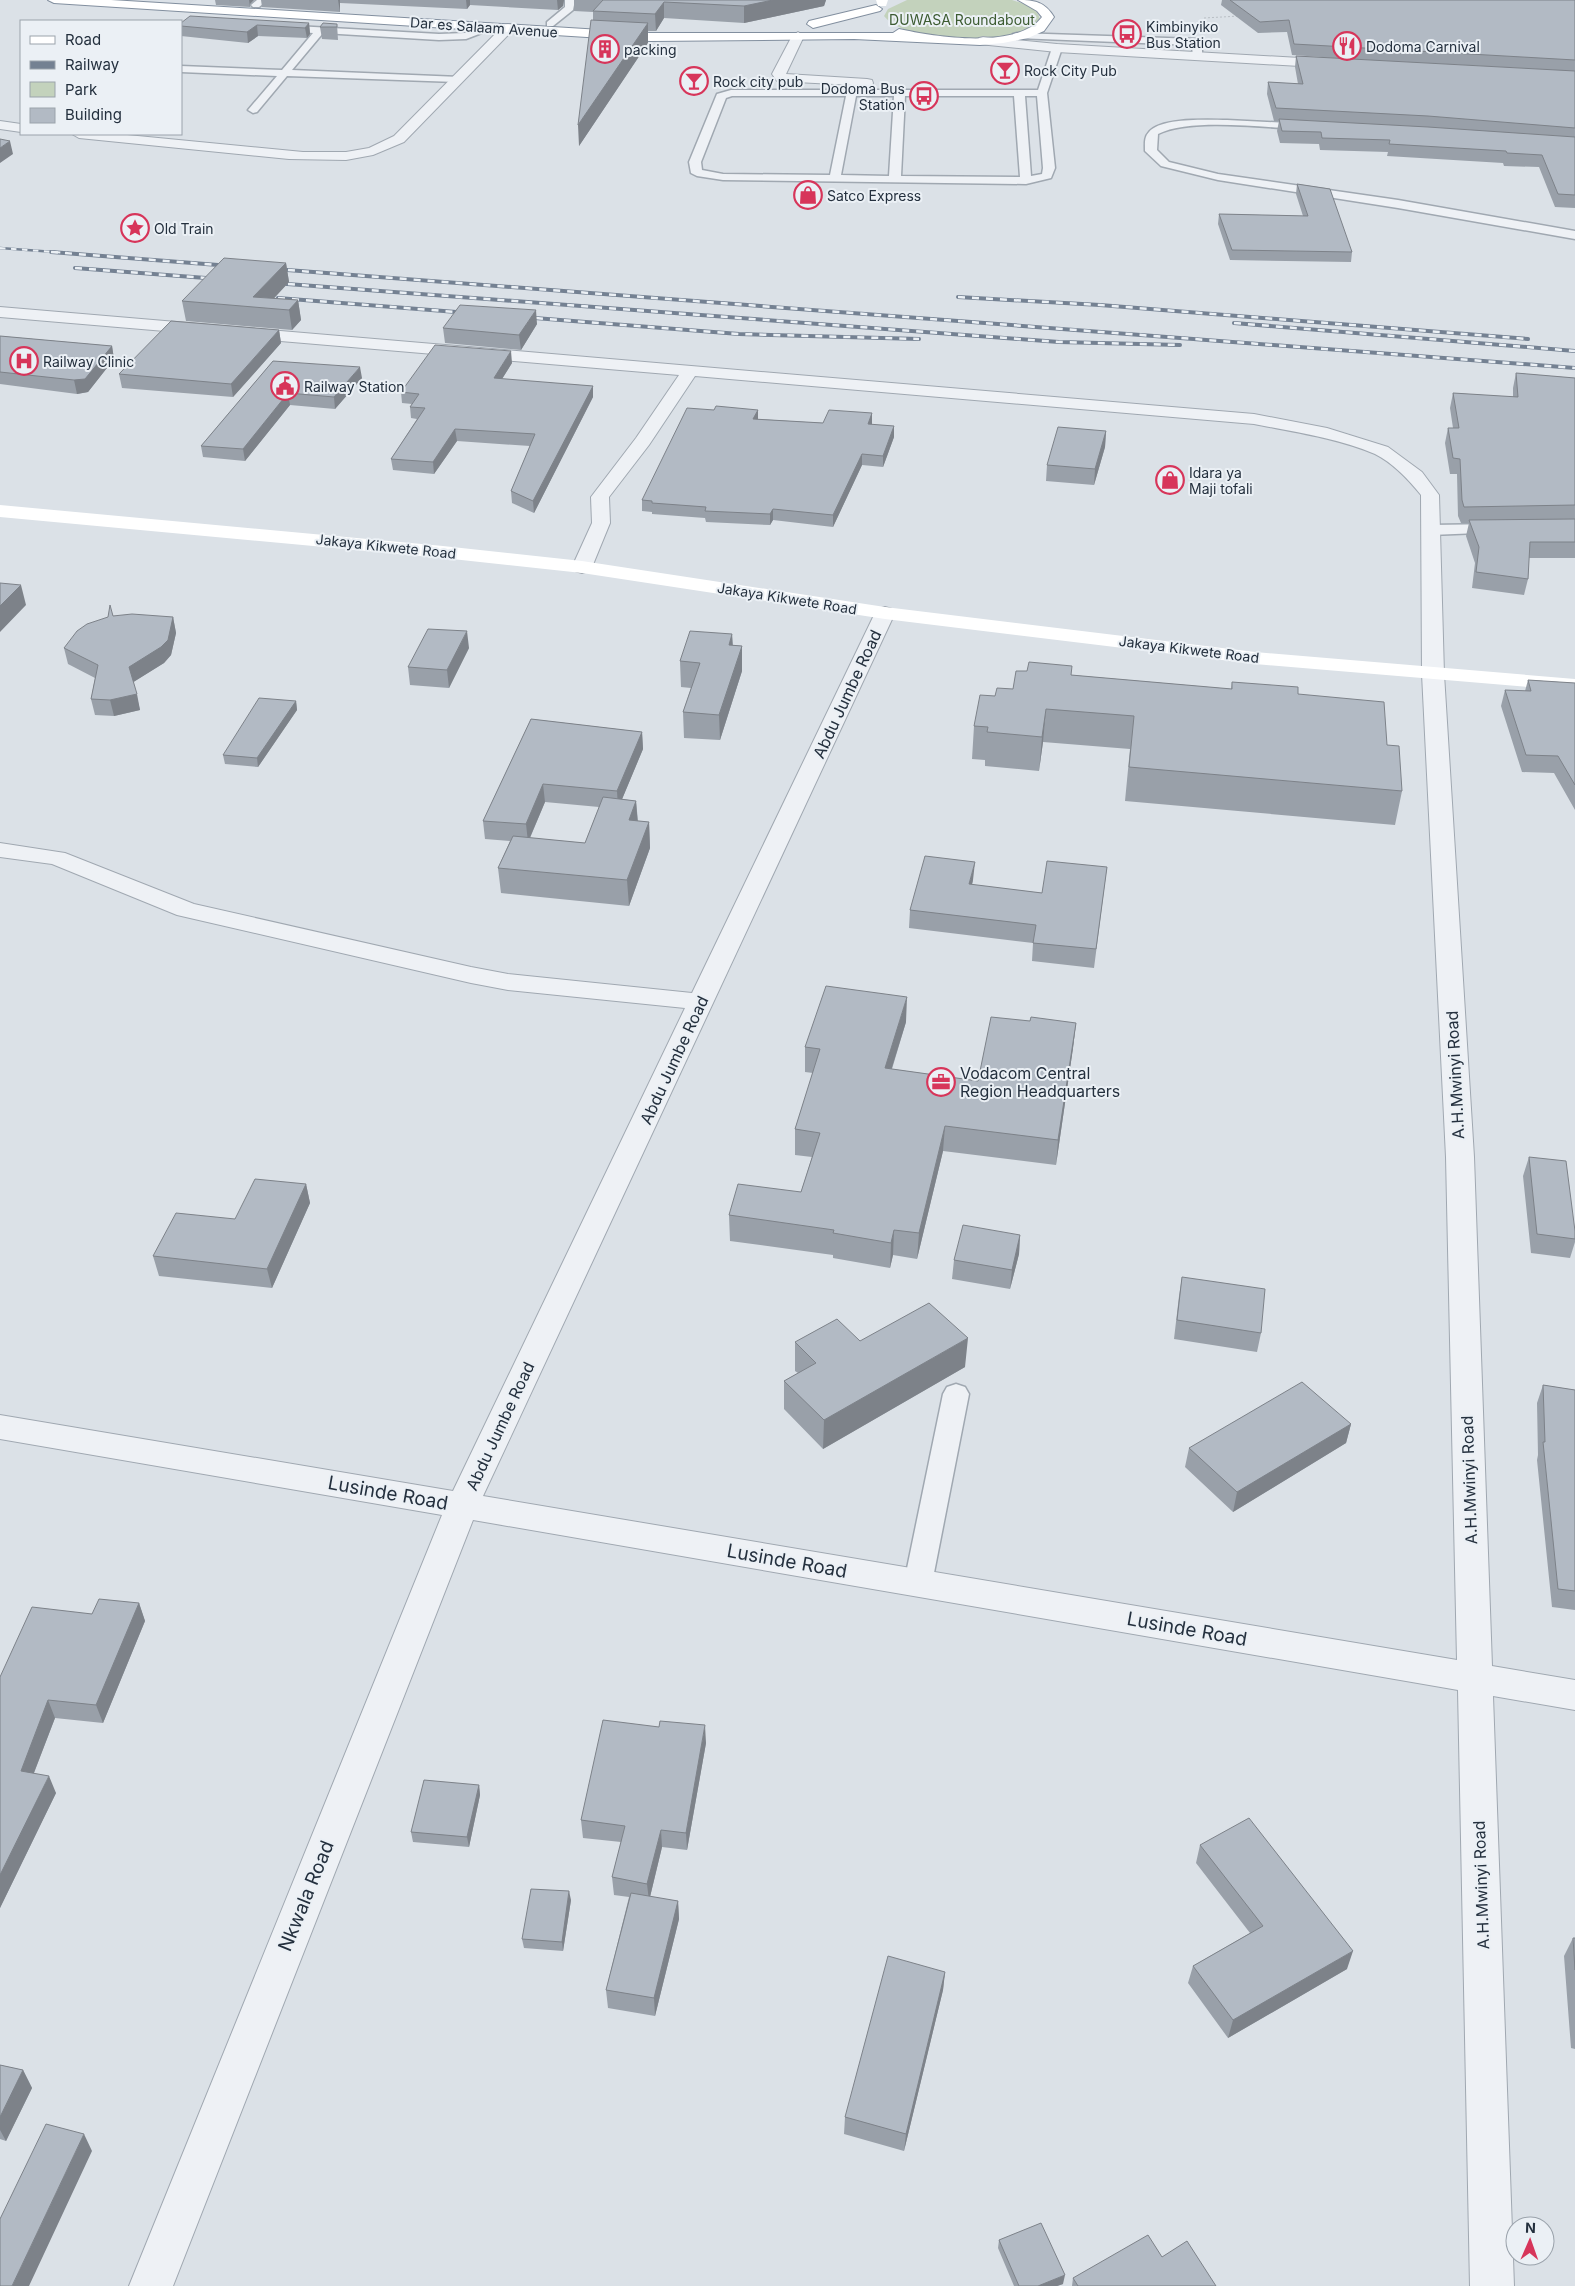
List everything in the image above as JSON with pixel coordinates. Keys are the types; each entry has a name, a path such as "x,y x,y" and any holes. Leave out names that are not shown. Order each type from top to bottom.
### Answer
{"main road":[{"name":"Dar es Salaam Avenue","path":"54,0 143,3 650,38 916,37"},
{"name":"Dar es Salaam Avenue","path":"175,0 260,2 550,24 672,30 750,30 803,26 882,3"},
{"path":"882,3 873,14 880,24 916,37 983,41 1043,32 1048,17 1045,11 1039,3 1024,0"},
{"name":"Jakaya Kikwete Road","path":"0,511 374,545 582,567 885,613 1255,658 1575,685"}],"street":[{"path":"89,135 288,155 367,154 389,146 399,139 508,28"},
{"path":"1043,32 1057,48"},
{"path":"798,36 778,74 782,78 868,83"},
{"path":"983,41 1057,48 1346,64"},
{"path":"0,125 20,128"},
{"name":"A.H.Mwinyi Road","path":"0,312 1254,419 1321,432 1382,451 1416,476 1430,495 1433,674 1460,1157 1492,2286"},
{"path":"582,567 602,523 598,509 600,497 642,441 690,371"},
{"name":"Abdu Jumbe Road","path":"462,1506 885,613"},
{"path":"0,850 57,858 186,910 471,976 508,982 701,1002"},
{"name":"Lusinde Road","path":"0,1427 1575,1695"},
{"name":"Nkwala Road","path":"150,2286 462,1506"}],"lane":[{"path":"550,24 570,8 570,0"},
{"path":"271,28 457,37 473,34 490,27"},
{"path":"253,110 320,31"},
{"path":"1043,32 1197,42 1197,56"},
{"path":"1042,93 741,91 721,96 695,162 698,173 708,176 1026,181 1047,176 1049,168 1048,130 1042,93 1057,48"},
{"path":"182,69 456,79"},
{"path":"835,178 852,92"},
{"path":"895,179 900,92"},
{"path":"1019,93 1026,181"},
{"path":"1321,128 1199,123 1166,125 1155,131 1151,140 1151,151 1165,164 1218,177 1398,204 1575,235"},
{"path":"1431,530 1515,529"},
{"path":"918,1583 956,1394"}],"path":[{"path":"1196,18 1246,16"}],"green space":[{"name":"DUWASA Roundabout","path":"907,0 1012,0 1033,9 1040,19 1027,28 1009,35 962,39 937,37 915,33 896,26 884,16 888,9"}],"building":[{"path":"603,0 773,0 744,6 664,2 655,14 593,11"},
{"path":"1230,0 1575,0 1575,60 1294,44 1289,20 1260,22"},
{"path":"190,16 309,23 305,28 257,25 247,32 182,26 182,22"},
{"path":"591,20 648,23 578,125"},
{"path":"323,23 337,24 337,27 320,27"},
{"path":"1296,56 1575,71 1575,128 1428,116 1276,108 1268,82 1303,84"},
{"path":"1279,119 1575,137 1575,195 1558,194 1542,155 1389,144 1390,140 1322,138 1321,132 1282,131"},
{"path":"0,139 10,141 0,148"},
{"path":"1297,184 1330,189 1352,252 1232,250 1219,214 1308,216"},
{"path":"224,258 286,263 253,297 298,300 289,310 182,301"},
{"path":"460,305 536,310 519,335 443,328"},
{"path":"171,321 279,330 231,384 119,374"},
{"path":"0,336 112,346 85,379 74,380 0,372"},
{"path":"435,345 511,351 494,378 593,386 533,501 511,491 535,434 455,429 433,462 391,459 425,408 410,407 419,394 401,392"},
{"path":"273,361 360,367 334,397 288,393 243,449 201,446"},
{"path":"1516,373 1575,378 1575,505 1464,507 1460,459 1453,458 1448,428 1459,428 1453,393 1518,397"},
{"path":"716,406 758,410 753,419 823,423 829,410 872,413 868,424 894,426 883,456 862,454 833,515 773,509 770,514 705,511 706,507 652,503 652,501 642,500 687,408 714,410"},
{"path":"1058,427 1106,431 1095,469 1047,465"},
{"path":"1575,519 1575,542 1530,542 1528,579 1476,572 1479,547 1469,520"},
{"path":"0,583 21,585 0,606"},
{"path":"110,605 113,616 132,614 173,617 168,640 161,647 129,667 137,694 110,700 91,699 98,665 64,648 77,631 87,624 108,617"},
{"path":"428,629 467,631 447,670 408,667"},
{"path":"690,631 732,634 729,645 742,646 719,715 683,712 700,663 680,661"},
{"path":"1029,662 1072,666 1071,675 1232,689 1232,682 1298,687 1298,694 1384,702 1387,745 1399,746 1402,791 1129,767 1134,716 1046,709 1042,737 987,732 988,727 974,726 980,695 995,696 997,688 1013,689 1016,671 1027,671"},
{"path":"1528,680 1575,683 1575,785 1558,756 1526,755 1505,690 1531,691"},
{"path":"259,698 296,701 257,758 223,755"},
{"path":"531,719 642,732 617,791 543,784 526,824 483,821"},
{"path":"603,797 636,801 629,820 649,822 627,880 498,868 513,836 585,843"},
{"path":"925,856 975,862 969,884 1042,893 1047,861 1107,867 1096,949 1033,943 1036,925 910,910"},
{"path":"826,986 907,997 885,1068 978,1081 991,1017 1030,1021 1031,1017 1076,1023 1058,1140 945,1126 919,1233 894,1230 891,1243 833,1233 834,1230 729,1215 738,1184 801,1192 820,1133 795,1129 820,1049 805,1047"},
{"path":"1529,1157 1566,1161 1575,1239 1537,1234"},
{"path":"255,1179 306,1184 267,1269 153,1256 176,1213 235,1219"},
{"path":"963,1225 1020,1235 1012,1270 954,1260"},
{"path":"1182,1277 1265,1289 1261,1333 1177,1320"},
{"path":"929,1303 968,1338 824,1420 784,1381 816,1363 795,1342 837,1319 860,1341"},
{"path":"1302,1382 1351,1424 1237,1492 1189,1448"},
{"path":"1543,1385 1575,1390 1575,1591 1558,1589 1543,1442 1545,1442"},
{"path":"99,1599 139,1603 96,1705 48,1700 21,1771 49,1776 0,1875 0,1677 32,1607 92,1614"},
{"path":"603,1720 659,1727 660,1721 705,1725 686,1833 661,1830 647,1884 612,1877 625,1826 581,1820"},
{"path":"424,1780 479,1785 467,1837 411,1832"},
{"path":"1249,1818 1353,1951 1233,2020 1193,1966 1263,1926 1200,1845"},
{"path":"531,1889 569,1891 562,1942 522,1939"},
{"path":"631,1893 678,1901 654,1998 606,1990"},
{"path":"1573,1938 1575,1938 1575,1970"},
{"path":"888,1956 945,1972 906,2134 845,2117"},
{"path":"0,2065 23,2070 0,2117"},
{"path":"46,2124 84,2134 12,2286 0,2286 0,2219"},
{"path":"1041,2223 1065,2275 1038,2286 1019,2286 999,2240"},
{"path":"1148,2235 1162,2257 1187,2241 1216,2286 1078,2286 1073,2278"}],"railway":[{"path":"0,248 68,253"},
{"path":"51,252 231,266"},
{"path":"75,268 219,279"},
{"path":"274,269 1575,368"},
{"path":"274,283 1059,342 1180,345"},
{"path":"958,297 1100,305 1528,339"},
{"path":"278,298 469,313"},
{"path":"522,317 739,334 919,339"},
{"path":"1234,323 1575,351"}],"place":[{"name":"Kimbinyiko Bus Station","path":"1127,34"},
{"name":"Dodoma Carnival","path":"1347,46"},
{"name":"packing","path":"605,49"},
{"name":"Rock City Pub","path":"1005,70"},
{"name":"Rock city pub","path":"694,81"},
{"name":"Dodoma Bus Station","path":"924,96"},
{"name":"Satco Express","path":"808,195"},
{"name":"Old Train","path":"135,228"},
{"name":"Railway Clinic","path":"24,361"},
{"name":"Railway Station","path":"285,386"},
{"name":"Idara ya Maji tofali","path":"1170,480"},
{"name":"Vodacom Central Region Headquarters","path":"941,1082"}]}
